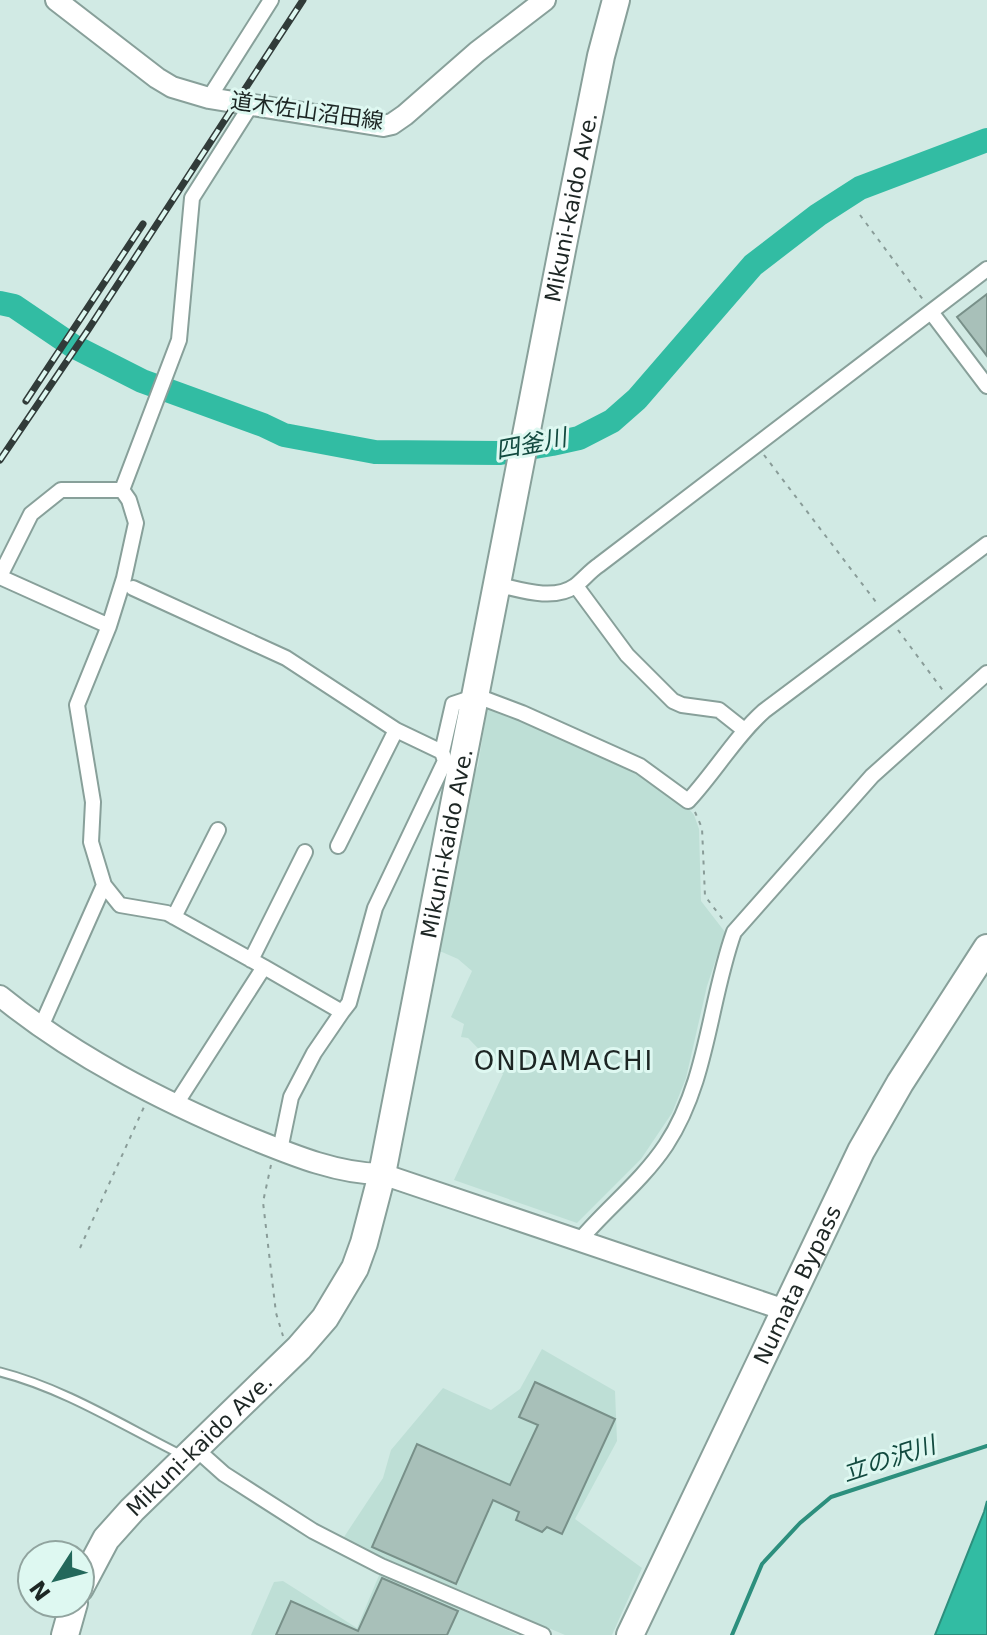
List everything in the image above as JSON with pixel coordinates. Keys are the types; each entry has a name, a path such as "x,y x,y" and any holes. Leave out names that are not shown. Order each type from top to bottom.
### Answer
{"highway":[{"name":"Mikuni-kaido Ave.","path":"96,1558 106,1539 313,1333 347,1285 364,1243 382,1174 601,56 616,0"},
{"name":"Numata Bypass","path":"630,1635 861,1151 908,1070 987,948"}],"street":[{"name":"道木佐山沼田線","path":"56,0 172,87 209,98 383,126 405,115 477,52 545,0"},
{"path":"209,98 271,0"},
{"path":"122,490 179,340 192,198 251,105"},
{"path":"499,585 543,593 565,592 576,586 599,565 987,269"},
{"path":"931,312 987,386"},
{"path":"109,626 0,577 31,514 61,490 122,490"},
{"path":"122,490 129,500 136,523 109,626 77,705 93,802 91,842 104,885 120,905 167,913 342,1012"},
{"path":"277,1149 291,1097 314,1053 349,1003 375,908 445,761 442,752 453,704 477,696 522,713 640,766 688,801 712,776 743,729 987,544"},
{"path":"576,586 627,655 673,701 719,710 743,729"},
{"path":"133,588 286,658 396,730 442,752"},
{"path":"580,1240 646,1170 677,1126 696,1083 723,964 734,932 872,776 987,673"},
{"path":"338,846 396,730"},
{"path":"174,917 218,830"},
{"path":"176,1104 258,964 305,852"},
{"path":"40,1029 104,885"},
{"path":"0,996 40,1029 92,1061 176,1104 277,1149 361,1174 382,1174 785,1310"},
{"path":"191,1453 313,1531 381,1566 543,1635"}],"lane":[{"path":"0,1372 16,1376 191,1453"}],"path":[{"path":"860,215 931,312"},
{"path":"757,446 952,703"},
{"path":"688,801 702,828 705,896 734,932"},
{"path":"80,1248 151,1091"},
{"path":"277,1149 263,1202 276,1313 287,1347"}],"shaded area":[{"path":"488,702 639,769 684,803 694,815 699,829 701,901 725,932 707,986 686,1078 672,1113 641,1159 577,1223 454,1180 503,1074 468,1038 461,1037 464,1024 451,1017 472,971 458,959 434,952 462,797 478,766"},
{"path":"542,1349 615,1391 617,1441 575,1519 642,1568 612,1635 565,1635 342,1540 383,1478 391,1450 443,1388 491,1410 520,1389"},
{"path":"987,1501 987,1635 935,1635 984,1512"},
{"path":"380,1573 518,1635 251,1635 274,1582 283,1581 357,1628"}],"building":[{"path":"987,294 987,356 957,317"},
{"path":"535,1382 615,1419 562,1534 547,1527 542,1532 516,1520 519,1512 493,1500 456,1584 372,1547 417,1444 510,1485 538,1425 519,1417"},
{"path":"382,1578 458,1611 447,1635 276,1635 291,1601 358,1631"}],"waterway":[{"name":"四釜川","path":"0,303 14,306 73,346 142,381 284,435 375,452 500,453 579,438 612,421 637,399 753,265 818,215 860,188 987,140"},
{"name":"立の沢川","path":"732,1635 762,1564 800,1523 831,1497 987,1446"}],"railway":[{"path":"0,460 303,0"},
{"path":"26,401 143,224"}],"district":[{"name":"ONDAMACHI","path":"564,1061"}]}
